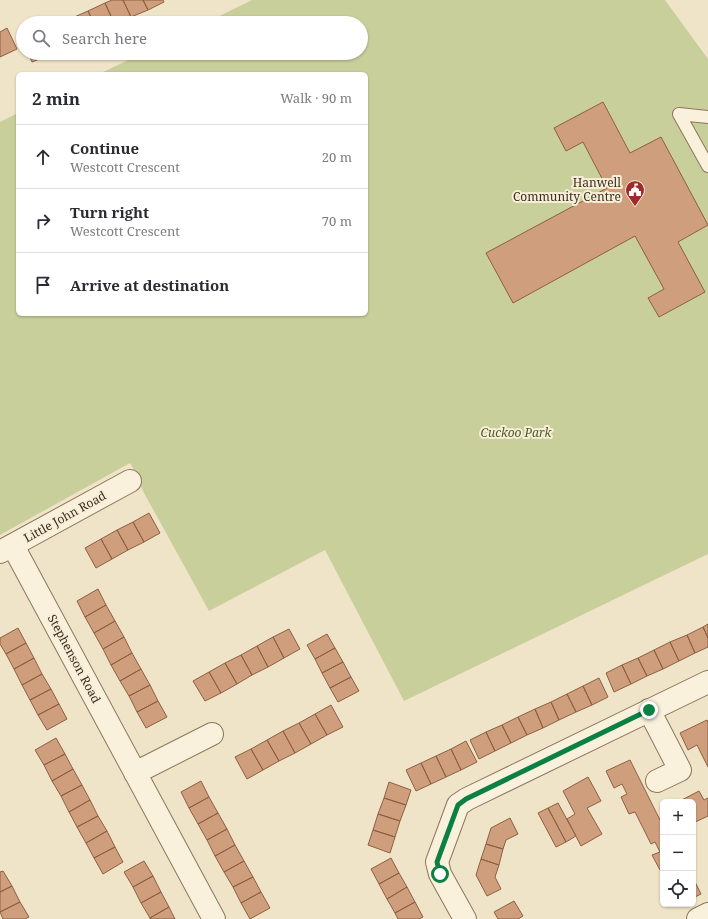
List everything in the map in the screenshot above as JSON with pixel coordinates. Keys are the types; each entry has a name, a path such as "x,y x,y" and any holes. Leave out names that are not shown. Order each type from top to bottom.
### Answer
{"street":[{"name":"Little John Road","path":"6,549 130,481"},
{"name":"Stephenson Road","path":"6,549 135,773 214,919"},
{"path":"465,919 440,874 437,862 458,805 466,799 708,682"},
{"path":"649,710 680,770 658,781"},
{"path":"135,773 212,734"},
{"path":"698,918 708,914"}],"lane":[{"path":"708,117 679,114 708,166"}],"green space":[{"name":"Cuckoo Park","path":"252,0 665,0 708,59 708,554 404,701 325,550 209,611 144,493 130,463 0,535 0,122 16,114 16,316 368,316 368,72 103,72 128,60 368,60 368,16 219,16"}],"building":[{"path":"112,0 123,0 131,16 111,16 105,3"},
{"path":"123,0 143,0 148,10 131,16"},
{"path":"143,0 163,0 164,2 148,10"},
{"path":"105,3 111,16 90,16 88,11"},
{"path":"88,11 90,16 77,16"},
{"path":"7,28 16,49 0,57 0,32"},
{"name":"Hanwell Community Centre","path":"603,102 630,153 661,137 708,225 678,242 705,292 659,317 648,298 664,289 635,236 513,303 486,253 607,188 583,142 566,151 554,128"},
{"path":"149,513 160,533 144,542 133,522"},
{"path":"133,522 144,542 128,550 117,530"},
{"path":"117,530 128,550 112,559 101,539"},
{"path":"101,539 112,559 96,568 85,548"},
{"path":"98,589 106,605 85,617 77,601"},
{"path":"106,605 115,621 94,633 85,617"},
{"path":"115,621 124,637 103,649 94,633"},
{"path":"708,624 708,638 703,627"},
{"path":"703,627 708,638 708,647 695,653 687,635"},
{"path":"18,628 26,643 6,654 0,644 0,638"},
{"path":"289,629 300,649 284,658 273,637"},
{"path":"327,634 335,648 315,659 307,645"},
{"path":"687,635 695,653 679,661 670,642"},
{"path":"124,637 132,653 111,665 103,649"},
{"path":"273,637 284,658 268,667 257,646"},
{"path":"670,642 679,661 663,669 654,650"},
{"path":"26,643 34,658 14,669 6,654"},
{"path":"257,646 268,667 252,675 241,655"},
{"path":"335,648 343,662 322,673 315,659"},
{"path":"654,650 663,669 647,676 638,658"},
{"path":"132,653 141,669 120,681 111,665"},
{"path":"241,655 252,675 237,684 225,663"},
{"path":"34,658 42,674 22,685 14,669"},
{"path":"638,658 647,676 631,684 622,665"},
{"path":"343,662 351,677 330,688 322,673"},
{"path":"225,663 237,684 221,693 209,672"},
{"path":"622,665 631,684 614,692 606,673"},
{"path":"141,669 150,685 129,696 120,681"},
{"path":"209,672 221,693 205,701 193,681"},
{"path":"42,674 51,689 30,700 22,685"},
{"path":"351,677 359,691 338,702 330,688"},
{"path":"599,678 608,697 592,705 583,686"},
{"path":"150,685 158,701 137,712 129,696"},
{"path":"583,686 592,705 576,712 567,694"},
{"path":"51,689 59,704 38,715 30,700"},
{"path":"567,694 576,712 559,720 551,702"},
{"path":"158,701 167,717 146,728 137,712"},
{"path":"551,702 559,720 543,728 535,709"},
{"path":"59,704 67,719 47,730 38,715"},
{"path":"331,705 343,727 327,735 315,714"},
{"path":"535,709 543,728 527,735 518,717"},
{"path":"315,714 327,735 311,744 299,723"},
{"path":"518,717 527,735 511,743 502,725"},
{"path":"707,720 708,767 697,745 688,750 680,733"},
{"path":"299,723 311,744 295,753 283,731"},
{"path":"502,725 511,743 495,751 486,732"},
{"path":"283,731 295,753 279,761 267,740"},
{"path":"486,732 495,751 479,759 470,740"},
{"path":"56,738 65,754 44,765 35,750"},
{"path":"267,740 279,761 263,770 251,749"},
{"path":"466,741 477,762 461,770 451,749"},
{"path":"251,749 263,770 247,779 235,757"},
{"path":"451,749 461,770 446,777 436,756"},
{"path":"65,754 73,769 52,781 44,765"},
{"path":"436,756 446,777 431,784 421,763"},
{"path":"630,760 660,820 660,852 655,842 651,844 635,812 629,814 621,797 627,794 622,784 614,788 606,771"},
{"path":"421,763 431,784 416,791 406,770"},
{"path":"73,769 82,785 61,796 52,781"},
{"path":"588,777 601,801 587,808 602,834 581,846 567,819 575,814 563,791"},
{"path":"201,781 209,797 189,808 181,792"},
{"path":"389,782 411,790 406,805 384,798"},
{"path":"82,785 90,800 69,812 61,796"},
{"path":"699,791 704,800 708,798 708,816 696,822 696,799 684,799"},
{"path":"209,797 218,813 198,824 189,808"},
{"path":"384,798 406,805 400,821 378,814"},
{"path":"90,800 98,816 77,827 69,812"},
{"path":"558,803 576,836 566,842 548,808"},
{"path":"548,808 566,842 556,847 538,813"},
{"path":"218,813 227,829 207,840 198,824"},
{"path":"378,814 400,821 395,837 373,830"},
{"path":"98,816 107,831 86,843 77,827"},
{"path":"510,818 518,834 506,840 503,849 486,844 491,828"},
{"path":"227,829 235,845 215,856 207,840"},
{"path":"373,830 395,837 390,853 368,845"},
{"path":"107,831 115,847 94,858 86,843"},
{"path":"486,844 503,849 499,865 481,859"},
{"path":"235,845 244,861 224,872 215,856"},
{"path":"115,847 123,862 103,874 94,858"},
{"path":"660,852 660,870 652,855"},
{"path":"391,858 399,873 379,884 371,869"},
{"path":"481,859 499,865 495,877 501,889 487,896 476,875"},
{"path":"144,861 153,876 133,887 124,872"},
{"path":"244,861 253,877 233,887 224,872"},
{"path":"3,871 12,886 0,892 0,872"},
{"path":"399,873 407,887 387,899 379,884"},
{"path":"153,876 161,892 141,903 133,887"},
{"path":"253,877 261,892 241,903 233,887"},
{"path":"696,884 701,894 696,896"},
{"path":"12,886 20,902 0,912 0,892"},
{"path":"407,887 415,902 395,913 387,899"},
{"path":"161,892 169,907 150,918 141,903"},
{"path":"261,892 270,908 250,919 241,903"},
{"path":"514,901 523,916 518,919 498,919 494,912"},
{"path":"20,902 29,917 25,919 3,919 0,912"},
{"path":"415,902 423,917 419,919 398,919 395,913"},
{"path":"169,907 175,919 150,919 150,918"}],"place":[{"name":"Hanwell Community Centre","path":"635,207"}],"route":[{"path":"440,874 437,862 458,805 466,799 649,710"}]}
